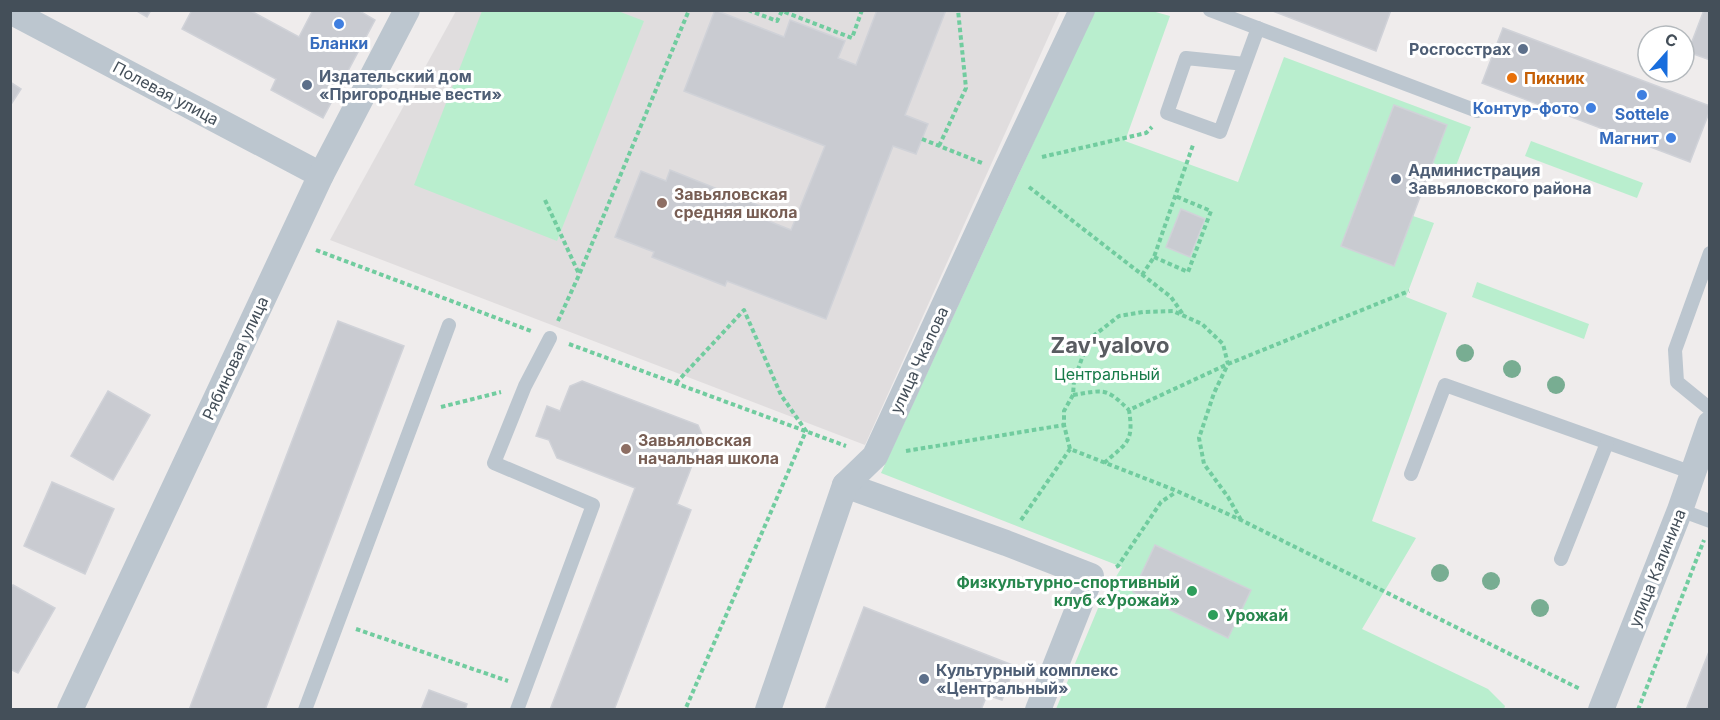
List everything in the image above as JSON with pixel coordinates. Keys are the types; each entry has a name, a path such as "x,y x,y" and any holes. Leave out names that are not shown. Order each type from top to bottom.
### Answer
{"street":[{"name":"Рябиновая улица","path":"70,710 321,175 407,10"},
{"name":"улица Чкалова","path":"768,710 845,485 875,456 1082,10"},
{"name":"Полевая улица","path":"10,11 321,175"},
{"name":"улица Калинина","path":"1602,705 1680,510 1710,424"},
{"path":"845,485 1091,576 1038,710"}],"lane":[{"path":"1210,10 1477,111"},
{"path":"1245,64 1186,58 1167,113 1220,132 1245,64 1258,28"},
{"path":"1710,252 1675,350 1677,382 1710,409"},
{"path":"305,710 449,325"},
{"path":"517,710 592,505 494,463 525,386 550,338"},
{"path":"1411,474 1445,385 1693,473"},
{"path":"1561,559 1607,443"},
{"path":"1680,510 1710,521"}],"path":[{"path":"550,338 579,275 689,10"},
{"path":"748,10 777,21 782,11 852,38 862,10"},
{"path":"939,146 966,88 958,10"},
{"path":"1037,158 1146,133 1167,113"},
{"path":"1142,274 1154,257 1201,125"},
{"path":"1027,186 1171,297 1185,316"},
{"path":"1154,257 1188,272 1211,210 1175,196"},
{"path":"544,200 579,275"},
{"path":"290,241 875,456 1064,425"},
{"path":"1129,410 1228,364 1409,291"},
{"path":"676,383 744,310 782,395 806,431"},
{"path":"1006,543 1070,449 1064,425 1064,411 1073,395 1074,381 1092,338 1119,316 1143,312 1173,311 1202,324 1223,344 1228,364 1214,393 1199,438 1204,464 1228,497 1241,520"},
{"path":"416,413 525,386"},
{"path":"1073,395 1098,390 1112,394 1129,410 1132,429 1125,444 1104,463"},
{"path":"685,710 806,431"},
{"path":"1070,449 1177,491 1241,520 1602,705"},
{"path":"1091,576 1118,566 1161,502 1177,491"},
{"path":"1638,710 1705,536"},
{"path":"338,623 525,687"}],"shaded area":[{"name":"Завьяловская средняя школа","path":"456,11 1060,11 865,445 330,240"}],"green space":[{"path":"482,11 618,11 644,21 557,241 414,185"},
{"name":"Центральный","path":"1094,11 1152,11 1170,16 1125,141 1238,182 1284,57 1471,127 1454,171 1433,163 1447,125 1394,105 1341,246 1394,266 1413,216 1434,223 1406,297 1447,313 1372,521 1416,538 1362,629 1488,689 1505,706 1504,709 1056,709 1101,601 1122,567 881,473"},
{"path":"1531,141 1643,183 1637,198 1525,156"},
{"path":"1477,282 1589,324 1584,339 1472,297"}],"building":[{"path":"135,10 151,10 147,17"},
{"path":"192,10 249,10 299,37 313,10 358,10 375,20 323,118 271,90 276,79 182,29"},
{"path":"715,10 784,37 790,20 845,41 838,58 856,65 877,10 946,10 905,115 928,124 916,154 893,146 826,319 727,281 725,286 652,257 654,252 615,237 641,171 666,181 670,170 770,210 766,220 791,230 825,146 684,91"},
{"path":"1270,10 1391,10 1376,51"},
{"path":"1704,10 1710,10 1710,60 1696,55 1696,31"},
{"path":"1503,28 1636,78 1636,84 1652,84 1710,106 1710,110 1690,162 1482,83"},
{"path":"10,82 21,89 10,106"},
{"name":"Администрация Завьяловского района","path":"1394,105 1447,125 1394,266 1341,246"},
{"path":"1181,209 1205,219 1190,257 1166,247"},
{"path":"338,321 404,346 265,710 189,710"},
{"path":"582,381 698,425 703,437 677,504 691,510 614,710 550,710 635,488 557,458 549,440 536,436 547,406 560,411 570,386"},
{"path":"108,391 150,415 113,480 71,456"},
{"path":"52,482 114,509 85,574 24,546"},
{"name":"Физкультурно-спортивный клуб «Урожай»","path":"1155,545 1251,590 1228,638 1133,592"},
{"path":"13,585 55,608 18,673 10,669 10,589"},
{"path":"864,607 1015,666 1002,700 987,695 981,710 825,710"},
{"path":"1710,649 1710,710 1686,710"},
{"path":"429,690 467,704 465,710 421,710"}],"place":[{"name":"Бланки","path":"339,24"},
{"name":"Росгосстрах","path":"1523,49"},
{"name":"Пикник","path":"1512,78"},
{"name":"Издательский дом «Пригородные вести»","path":"307,85"},
{"name":"Sottele","path":"1642,95"},
{"name":"Контур-фото","path":"1591,108"},
{"name":"Магнит","path":"1671,138"},
{"name":"Администрация Завьяловского района","path":"1396,179"},
{"name":"Завьяловская средняя школа","path":"662,203"},
{"name":"Завьяловская начальная школа","path":"626,449"},
{"name":"Физкультурно-спортивный клуб «Урожай»","path":"1192,591"},
{"name":"Урожай","path":"1213,615"},
{"name":"Культурный комплекс «Центральный»","path":"924,679"}],"district":[{"name":"Zav'yalovo","path":"1110,345"}]}
